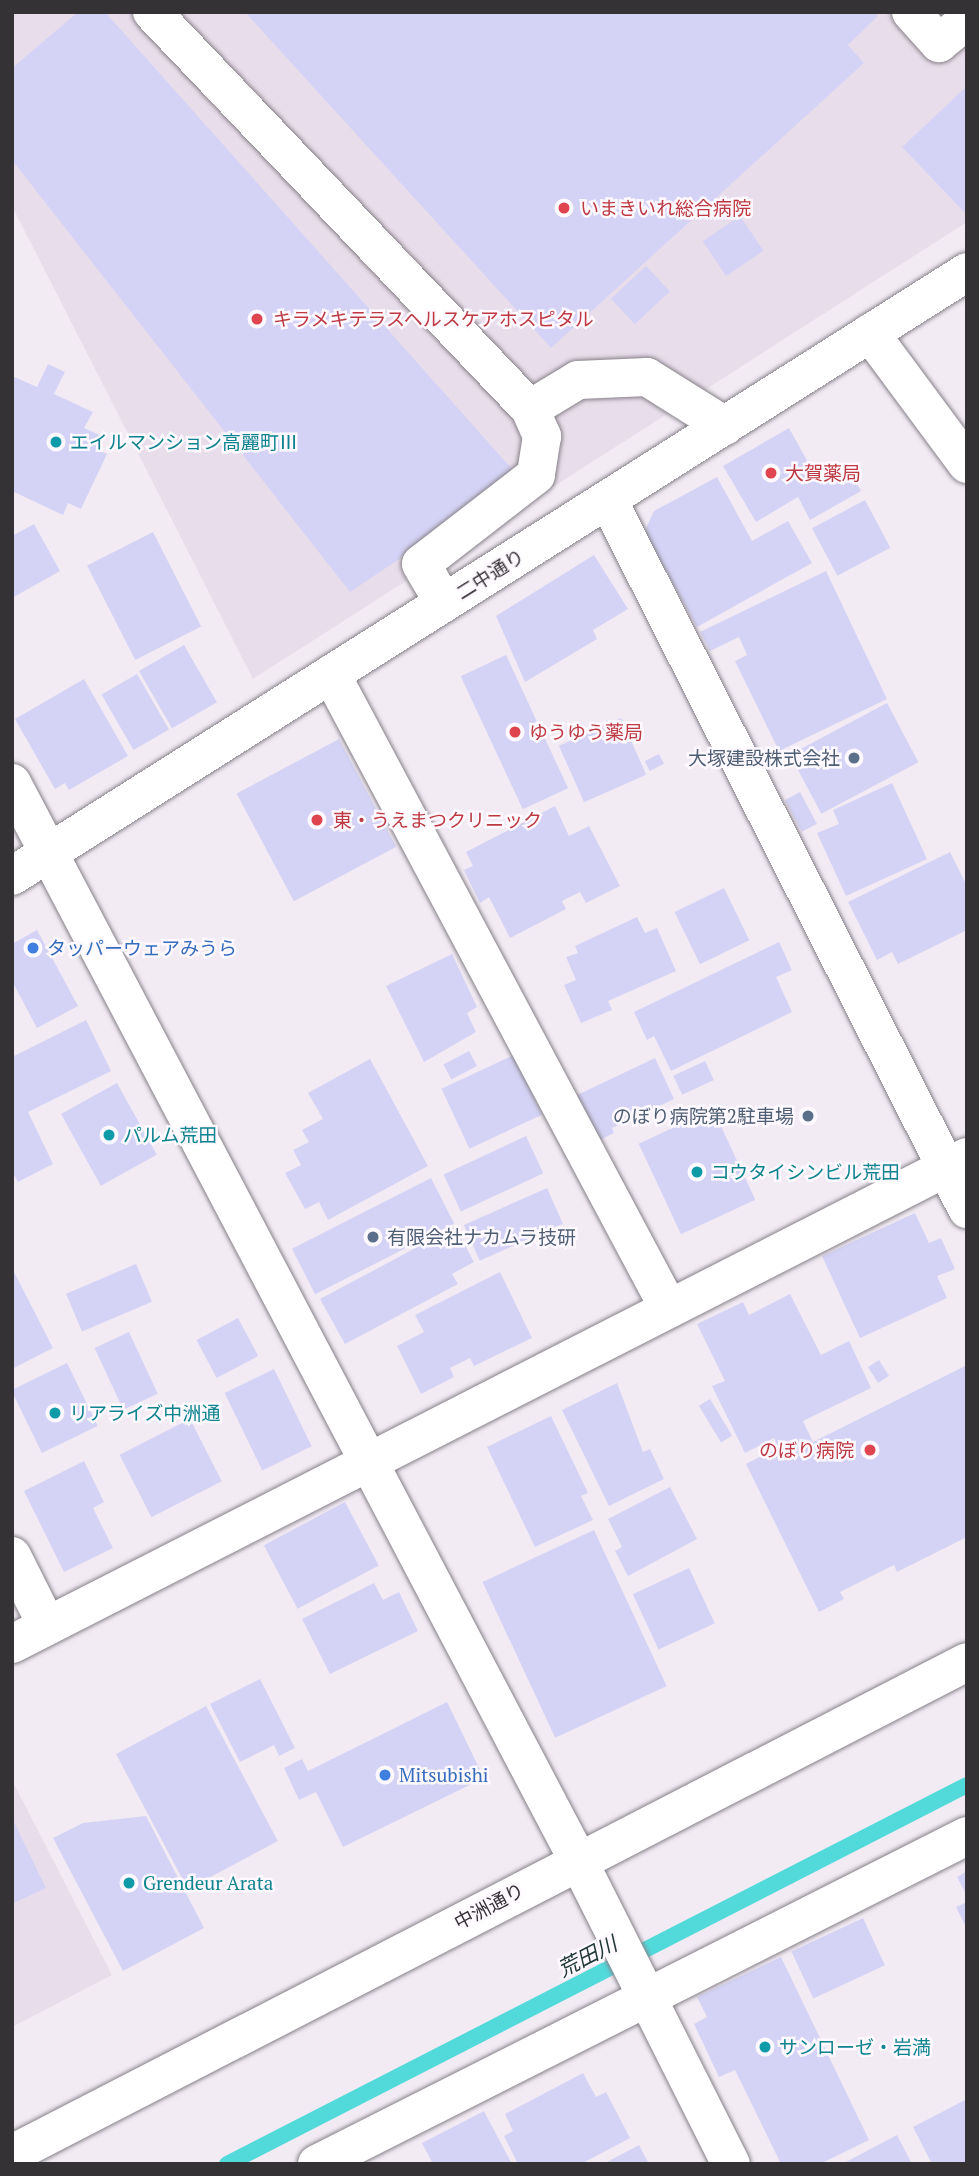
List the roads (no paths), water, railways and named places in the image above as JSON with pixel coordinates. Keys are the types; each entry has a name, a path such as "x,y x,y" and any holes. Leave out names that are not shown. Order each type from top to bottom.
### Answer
{"street":[{"path":"152,12 530,410 542,436 536,475 421,564 444,603"},
{"path":"911,12 939,43 967,20"},
{"name":"二中通り","path":"12,876 967,272"},
{"path":"870,333 967,464"},
{"path":"530,410 578,380 647,377 725,426"},
{"path":"608,500 956,1162 967,1209"},
{"path":"331,674 668,1309"},
{"path":"12,783 578,1860 731,2164"},
{"path":"12,1644 956,1162"},
{"path":"12,1556 47,1626"},
{"name":"中洲通り","path":"12,2154 578,1860 967,1662"},
{"path":"317,2164 967,1836"}],"waterway":[{"name":"荒田川","path":"227,2164 967,1785"}],"place":[{"name":"いまきいれ総合病院","path":"564,208"},
{"name":"キラメキテラスヘルスケアホスピタル","path":"257,319"},
{"name":"エイルマンション高麗町Ⅲ","path":"56,442"},
{"name":"大賀薬局","path":"771,473"},
{"name":"ゆうゆう薬局","path":"515,732"},
{"name":"大塚建設株式会社","path":"854,758"},
{"name":"東・うえまつクリニック","path":"317,820"},
{"name":"タッパーウェアみうら","path":"33,948"},
{"name":"のぼり病院第2駐車場","path":"808,1116"},
{"name":"パルム荒田","path":"109,1135"},
{"name":"コウタイシンビル荒田","path":"697,1172"},
{"name":"有限会社ナカムラ技研","path":"373,1237"},
{"name":"リアライズ中洲通","path":"55,1413"},
{"name":"のぼり病院","path":"870,1450"},
{"name":"Mitsubishi","path":"385,1775"},
{"name":"Grendeur Arata","path":"129,1883"},
{"name":"サンローゼ・岩満","path":"765,2047"}]}
